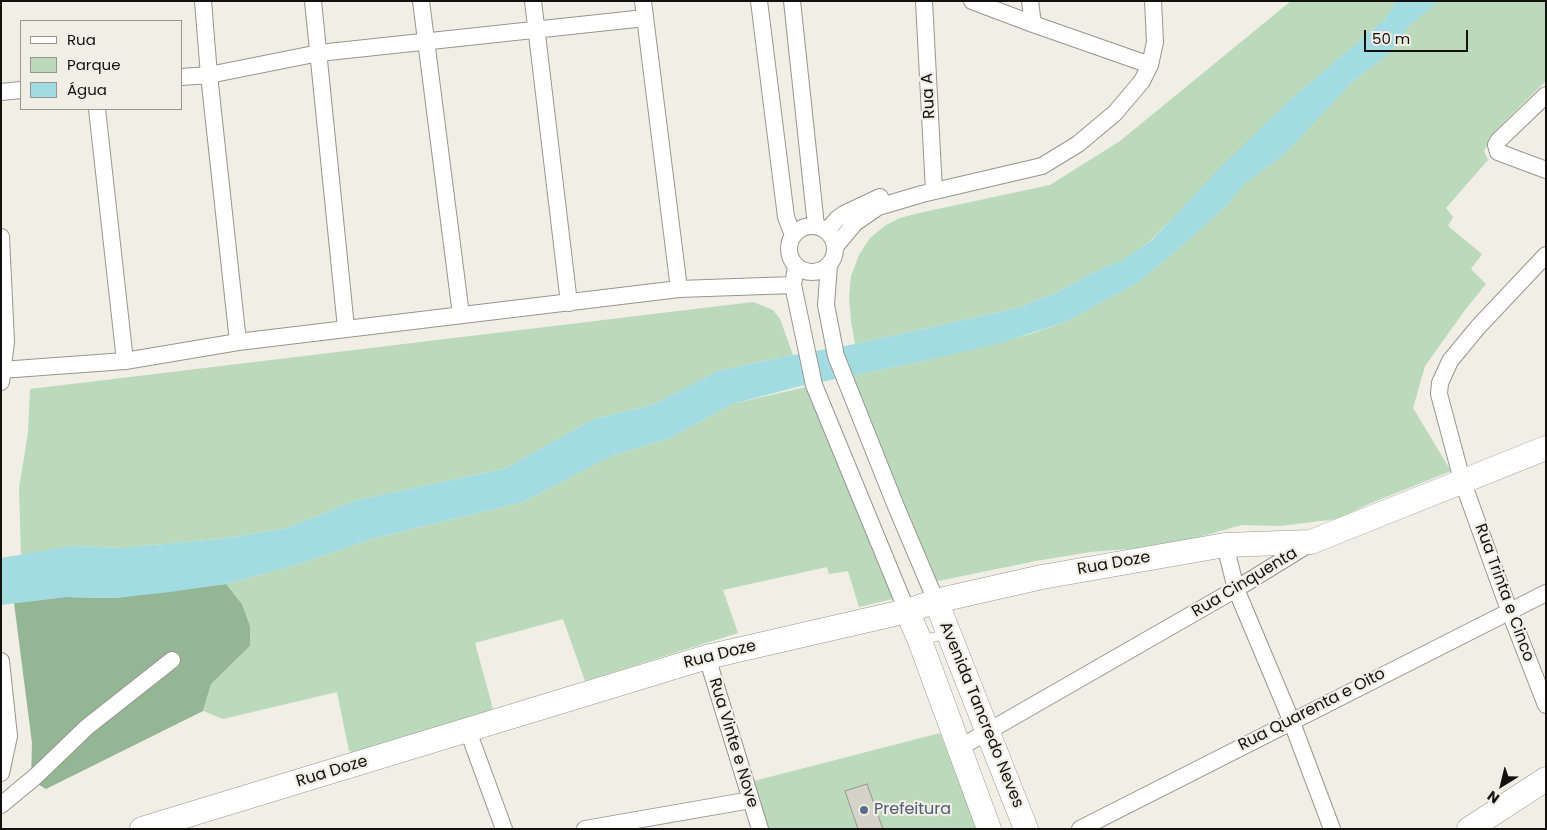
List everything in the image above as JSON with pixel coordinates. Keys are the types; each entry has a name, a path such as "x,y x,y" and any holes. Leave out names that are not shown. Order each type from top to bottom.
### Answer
{"street":[{"path":"203,1 209,75 238,342"},
{"path":"313,1 346,328"},
{"path":"420,1 461,315"},
{"path":"532,1 569,303"},
{"path":"643,1 679,289"},
{"path":"759,1 786,216 793,235"},
{"path":"792,1 821,228 834,241 835,247 833,259 829,265 823,270 809,273 796,266 789,254 788,247 793,235 803,227 821,228 867,202 892,193 955,186 1042,166 1078,144 1115,113 1142,81 1150,65 1155,42 1153,1"},
{"name":"Rua A","path":"924,1 933,188"},
{"path":"972,1 1150,65"},
{"path":"1030,1 1033,24"},
{"path":"182,77 209,75 319,53 645,18"},
{"path":"1,92 20,90"},
{"path":"1546,95 1496,145 1498,152 1546,170"},
{"path":"97,110 125,362"},
{"path":"835,247 855,223 878,207 933,188"},
{"path":"1,237 6,342 2,374 125,362 238,342 679,289 793,285"},
{"name":"Rua Trinta e Cinco","path":"1546,255 1478,327 1450,360 1440,383 1439,400 1462,480 1546,706"},
{"path":"829,265 826,305 836,356 894,504 936,601"},
{"path":"796,266 793,285 814,385 906,611"},
{"name":"Rua Cinquenta","path":"959,748 1236,589 1311,542 1546,448"},
{"name":"Rua Doze","path":"142,829 706,657 906,611 936,601 1042,576 1225,545 1311,542"},
{"path":"1225,545 1236,589 1291,720 1332,829"},
{"name":"Rua Quarenta e Oito","path":"1080,829 1291,720 1546,593"},
{"name":"Avenida Tancredo Neves","path":"936,601 1026,829"},
{"name":"Avenida Tancredo Neves","path":"906,611 920,641 989,829"},
{"name":"Rua Vinte e Nove","path":"706,657 760,829"},
{"path":"1,805 36,776 87,726 172,660"},
{"path":"1,661 9,736 1,772"},
{"path":"468,731 504,829"},
{"path":"1469,829 1546,779"},
{"path":"585,829 751,800"}],"lane":[{"path":"920,641 949,633"}],"green space":[{"path":"1291,1 1397,1 1385,19 1291,99 1150,241 1124,260 1092,273 1058,292 1018,308 855,344 849,298 851,276 859,255 870,238 886,225 900,218 919,213 1050,185 1120,141"},
{"path":"1439,1 1546,1 1546,81 1495,131 1484,151 1488,160 1446,208 1453,217 1448,226 1482,254 1471,269 1486,284 1425,366 1413,408 1451,471 1371,503 1337,519 1280,526 1242,525 1166,546 1090,552 928,583 850,376 919,362 1027,335 1065,322 1139,282 1226,206 1245,183 1282,156 1352,82 1391,52 1409,26"},
{"path":"753,302 773,310 780,319 793,355 718,371 652,405 594,419 504,469 357,500 287,528 219,539 121,548 72,546 21,555 19,488 28,433 30,389"},
{"path":"814,385 901,597 859,607 848,571 829,574 827,567 723,590 738,633 585,681 563,619 475,643 493,709 362,754 349,751 337,692 223,719 203,711 211,684 250,646 250,626 242,604 226,584 299,564 371,539 523,502 611,456 670,438 732,404"},
{"path":"226,584 242,604 250,626 250,646 211,684 203,711 46,789 31,780 32,743 14,603 65,597 115,598"},
{"path":"940,733 977,829 769,829 754,781"}],"water":[{"path":"1397,1 1439,1 1409,26 1391,52 1352,82 1282,156 1245,183 1226,206 1185,243 1139,282 1065,322 1000,343 801,386 732,404 670,438 611,456 523,502 371,539 299,564 226,584 115,598 65,597 1,605 1,558 72,546 121,548 219,539 287,528 357,500 504,469 594,419 652,405 718,371 855,344 1018,308 1058,292 1092,273 1123,260 1152,240 1220,168 1291,99 1385,19"}],"building":[{"name":"Prefeitura","path":"867,784 883,829 858,829 845,791"}],"place":[{"name":"Prefeitura","path":"864,810"}]}
